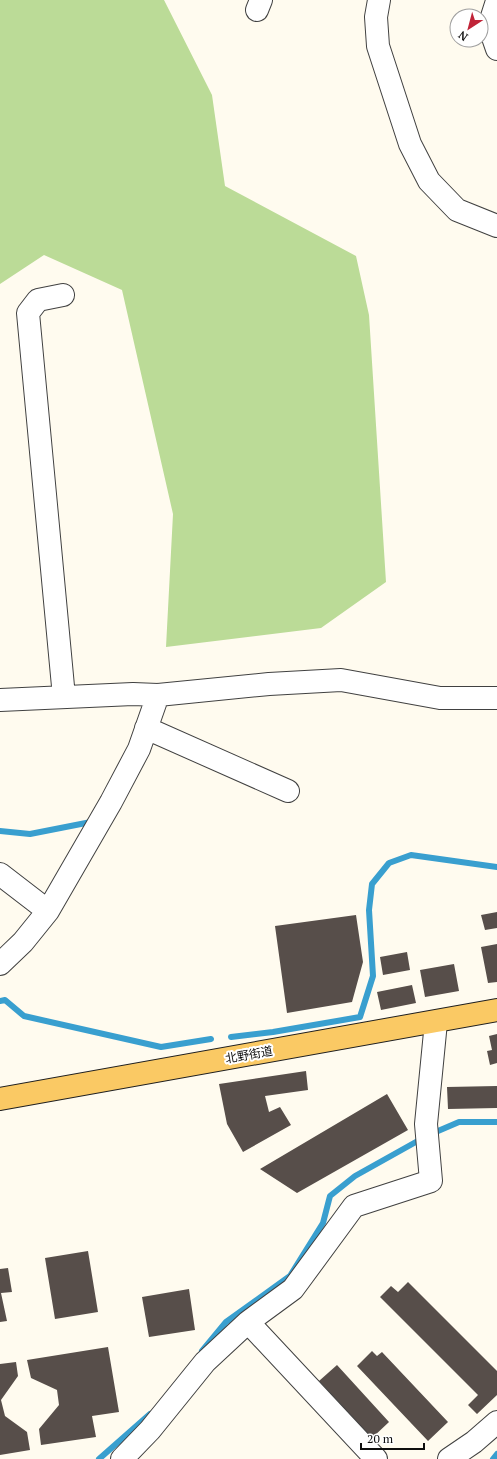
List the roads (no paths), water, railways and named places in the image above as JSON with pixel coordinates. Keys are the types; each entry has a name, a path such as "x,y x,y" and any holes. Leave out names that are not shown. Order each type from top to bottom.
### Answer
{"main road":[{"name":"北野街道","path":"0,1099 497,1010"}],"street":[{"path":"379,0 376,17 378,46 410,144 429,181 457,210 497,226"},
{"path":"497,1 489,26 497,49"},
{"path":"63,295 38,300 28,313 64,697"},
{"path":"0,700 133,694 158,695 269,684 341,680 440,698 497,698"},
{"path":"0,964 23,942 48,911 111,802 139,749 158,695"},
{"path":"146,728 288,792"},
{"path":"0,874 48,911"},
{"path":"122,1459 150,1430 205,1362 248,1322 293,1289 354,1206 431,1181 426,1124 436,1022"},
{"path":"248,1322 376,1459"},
{"path":"449,1459 474,1442 497,1422"}],"waterway":[{"path":"0,831 30,834 91,822"},
{"path":"231,1037 273,1032 360,1017 373,976 369,910 372,884 389,863 411,855 497,867"},
{"path":"0,1001 5,1000 24,1016 161,1047 211,1039"},
{"path":"431,1134 459,1122 497,1122"},
{"path":"202,1351 226,1322 290,1276 323,1223 330,1196 355,1176 423,1138"},
{"path":"99,1459 150,1414"},
{"path":"493,1459 497,1454"}]}
